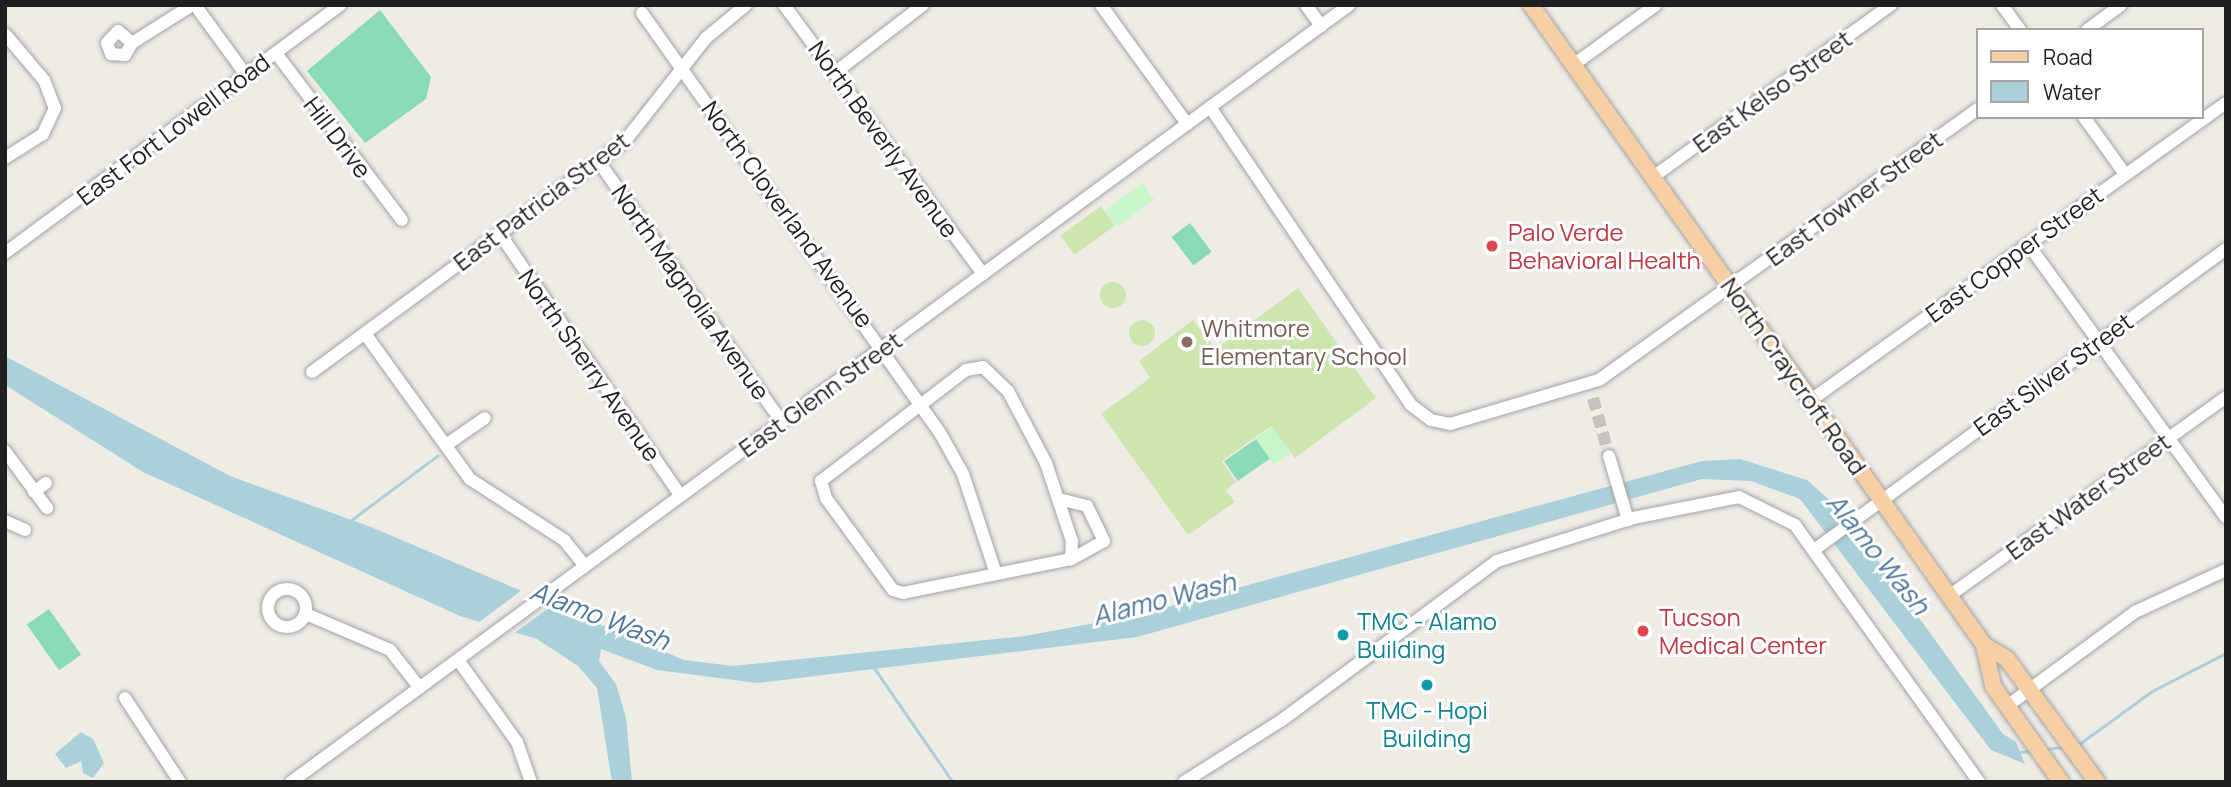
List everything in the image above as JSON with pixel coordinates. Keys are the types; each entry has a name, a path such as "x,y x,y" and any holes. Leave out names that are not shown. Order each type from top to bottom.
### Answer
{"main road":[{"name":"North Craycroft Road","path":"1531,5 1984,645 2007,659 2097,782"},
{"name":"North Craycroft Road","path":"1984,645 1993,686 2061,782"}],"street":[{"path":"132,43 193,5 246,75"},
{"name":"East Fort Lowell Road","path":"5,253 340,5"},
{"name":"East Patricia Street","path":"312,372 366,335 625,141 684,70 706,38 746,5"},
{"name":"North Beverly Avenue","path":"784,5 837,71 983,274"},
{"path":"837,71 923,5"},
{"path":"1101,5 1187,124"},
{"path":"1306,5 1321,26"},
{"name":"East Glenn Street","path":"291,782 1349,5"},
{"path":"1573,65 1656,5"},
{"name":"East Kelso Street","path":"1653,177 1891,5"},
{"path":"2002,5 2019,28"},
{"path":"2090,28 2121,5"},
{"name":"North Cloverland Avenue","path":"642,13 921,403 963,474 995,571"},
{"path":"5,34 44,80 55,108 43,134 5,158"},
{"name":"Hill Drive","path":"276,53 402,220"},
{"name":"East Copper Street","path":"2203,118 2221,105"},
{"name":"East Towner Street","path":"1210,107 1347,313 1412,405 1431,421 1450,424 1590,384 1609,373 1976,110"},
{"path":"2085,119 2125,174"},
{"name":"East Copper Street","path":"1811,400 2202,119"},
{"name":"North Magnolia Avenue","path":"599,162 782,422"},
{"name":"North Sherry Avenue","path":"500,234 681,495"},
{"path":"2028,244 2226,518"},
{"name":"East Silver Street","path":"1814,550 2226,249"},
{"path":"366,335 478,486 564,540 585,566"},
{"path":"1059,499 1087,506 1101,525 1104,541 1072,559 995,571 903,593 892,590 826,498 821,481 966,370 983,367 1008,391 1059,499 1072,559"},
{"path":"1590,384 1593,398"},
{"name":"East Water Street","path":"1949,596 2226,397"},
{"path":"446,445 485,418"},
{"path":"5,451 47,508"},
{"path":"1609,456 1626,514"},
{"path":"34,492 46,483"},
{"path":"1184,782 1282,720 1497,561 1626,514 1739,497 1780,514 1814,550 1979,782"},
{"path":"5,522 25,530"},
{"path":"2007,706 2135,612 2226,570"},
{"path":"306,614 390,650 420,688"},
{"path":"458,660 517,742 531,782"},
{"path":"125,698 180,782"}],"green space":[{"path":"380,10 431,77 426,99 365,143 307,71"},
{"path":"1142,183 1154,199 1117,227 1105,211"},
{"path":"1101,206 1115,225 1075,255 1061,235"},
{"path":"1190,223 1212,252 1193,266 1172,237"},
{"path":"1113,282 1123,285 1126,295 1123,305 1113,308 1103,305 1100,295 1103,285"},
{"path":"1298,288 1376,398 1295,458 1271,426 1222,461 1236,482 1226,490 1235,502 1188,535 1101,414 1150,378 1139,361 1193,320 1216,349"},
{"path":"1142,320 1151,324 1155,333 1151,342 1142,346 1133,342 1129,333 1133,324"},
{"path":"1272,427 1290,453 1274,465 1256,438"},
{"path":"1256,439 1270,459 1238,481 1224,461"},
{"path":"49,609 81,655 59,670 27,624"}],"water":[{"name":"Alamo Wash","path":"5,356 230,476 371,527 684,660 733,666 1025,636 1138,615 1702,461 1740,459 1807,480 1842,511 2003,734 2016,742 2025,764 1991,750 1800,499 1751,481 1702,479 1137,637 757,683 657,670 601,649 599,661 616,684 626,718 632,782 612,782 597,688 578,666 537,639 460,616 143,472 5,385"},
{"path":"81,732 93,739 104,763 93,778 83,773 81,761 66,768 55,754"}],"pier":[{"path":"522,590 554,604 512,635 478,623"}],"waterway":[{"path":"350,521 437,456"},
{"name":"Alamo Wash","path":"2078,745 2152,691 2226,653"},
{"path":"873,666 953,782"},
{"name":"Alamo Wash","path":"2047,749 2064,747"},
{"name":"Alamo Wash","path":"2019,752 2033,751"}],"tunnel":[{"path":"1593,398 1609,456"}],"place":[{"name":"Palo Verde Behavioral Health","path":"1492,246"},
{"name":"Whitmore Elementary School","path":"1187,342"},
{"name":"Tucson Medical Center","path":"1643,631"},
{"name":"TMC - Alamo Building","path":"1343,635"},
{"name":"TMC - Hopi Building","path":"1427,685"}]}
